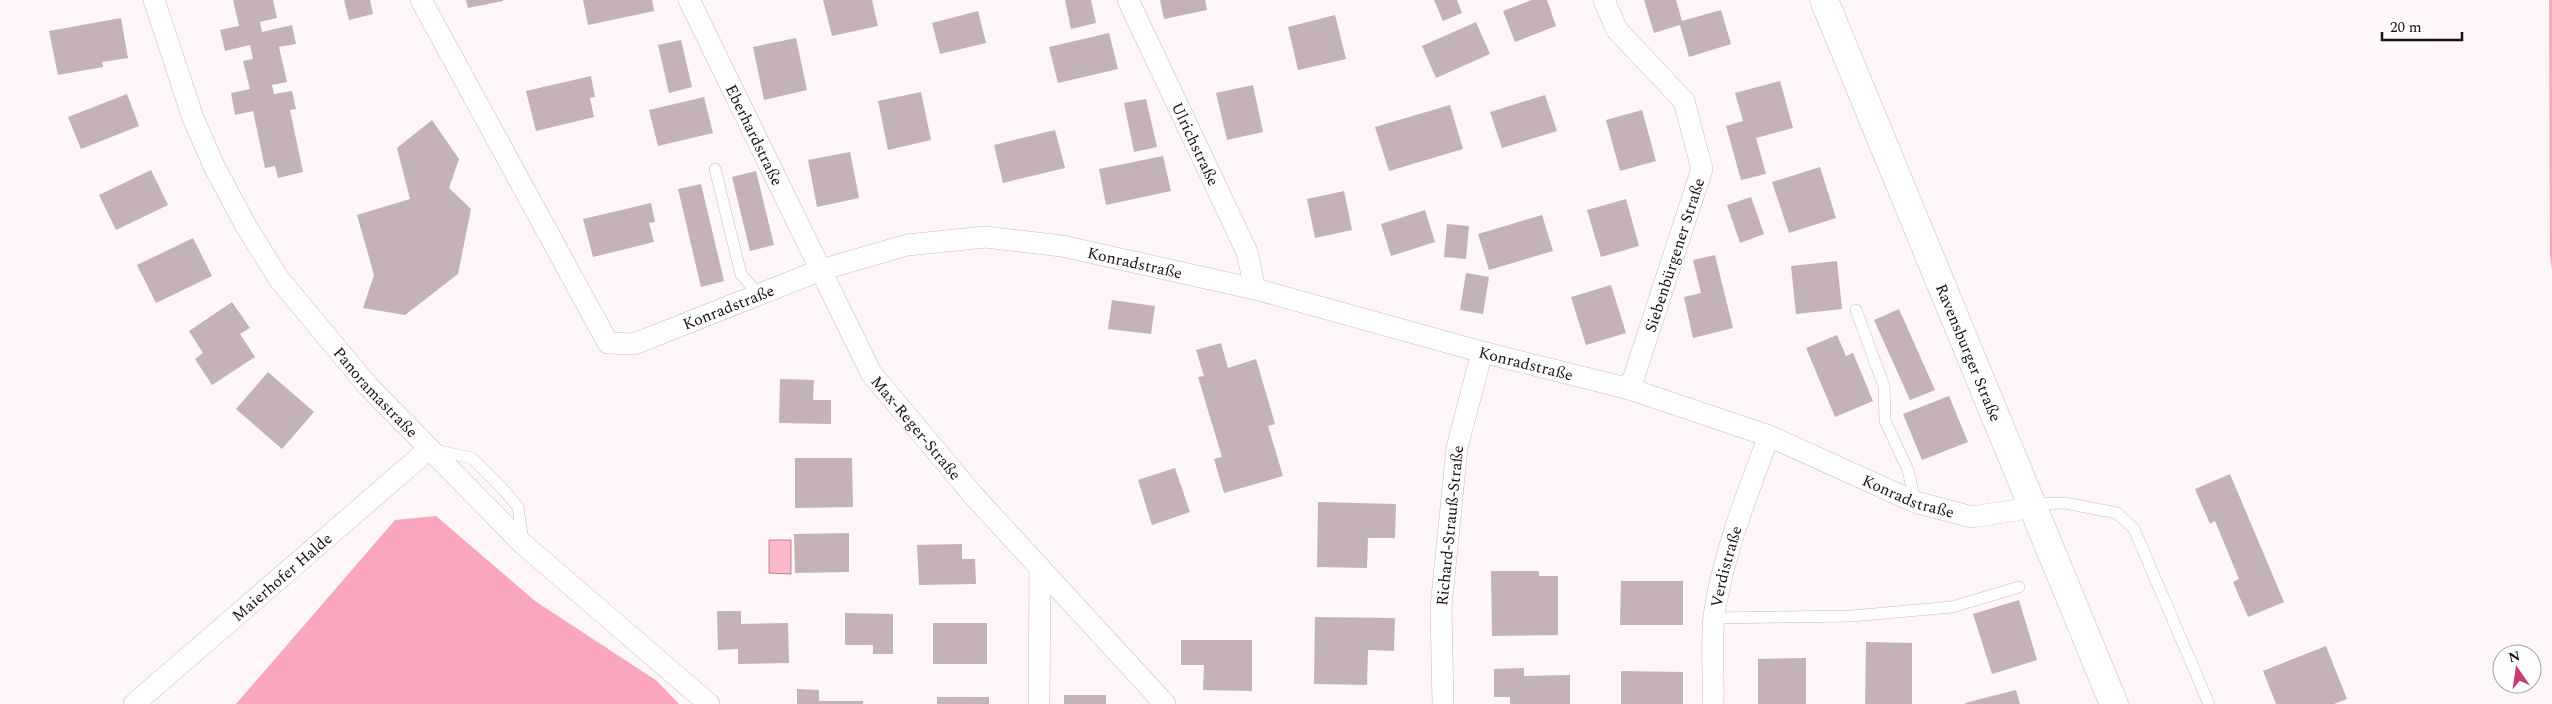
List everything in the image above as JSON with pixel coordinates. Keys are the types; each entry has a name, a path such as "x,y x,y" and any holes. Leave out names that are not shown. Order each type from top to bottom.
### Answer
{"main road":[{"name":"Ravensburger Straße","path":"1824,0 2114,704"}],"street":[{"name":"Panoramastraße","path":"154,0 193,118 214,166 246,226 286,286 368,386 523,544 709,704"},
{"name":"Konradstraße","path":"420,0 608,344 634,344 821,270 908,245 985,237 1062,246 1256,289 1482,352 1630,389 1769,436 1915,502 1972,517 2017,510 2031,504"},
{"name":"Eberhardstraße","path":"689,0 821,270"},
{"name":"Ulrichstraße","path":"1128,0 1247,252 1256,289"},
{"name":"Siebenbürgener Straße","path":"1604,0 1617,30 1684,101 1702,169 1630,389"},
{"name":"Max-Reger-Straße","path":"821,270 871,373 973,495 1165,704"},
{"name":"Richard-Strauß-Straße","path":"1443,704 1441,607 1457,448 1482,352"},
{"name":"Verdistraße","path":"1713,704 1714,618 1742,506 1769,436"},
{"name":"Maierhofer Halde","path":"134,704 430,449"},
{"path":"1039,704 1040,568"}],"lane":[{"path":"715,169 742,274 759,295"},
{"path":"1856,310 1884,386 1885,421 1908,470 1915,502"},
{"path":"2031,504 2064,503 2117,513 2134,528 2209,704"},
{"path":"1714,618 1852,616 1952,607 2019,587"}],"shaded area":[{"path":"2549,0 2552,0 2552,270 2550,255"},
{"path":"436,516 535,601 657,681 679,704 236,704 395,520"},
{"path":"769,540 791,540 791,574 769,573"}],"building":[{"path":"233,0 273,0 277,18 260,22 262,32 292,25 296,44 279,47 287,82 272,85 274,94 292,91 296,109 290,110 303,172 278,178 275,166 265,168 253,111 235,115 231,93 250,89 243,61 253,59 250,45 225,51 220,30 239,26"},
{"path":"344,0 370,0 373,14 349,20"},
{"path":"466,0 503,0 503,1 468,8"},
{"path":"583,0 652,0 654,11 588,25"},
{"path":"823,0 872,0 878,26 832,36"},
{"path":"1065,0 1091,0 1096,23 1071,29"},
{"path":"1160,0 1205,0 1207,10 1164,19"},
{"path":"1434,0 1457,0 1462,13 1443,21"},
{"path":"1532,0 1547,0 1556,26 1515,42 1503,11"},
{"path":"1644,0 1676,0 1682,21 1721,10 1731,44 1689,57 1680,25 1654,33"},
{"path":"978,11 986,43 940,54 932,23"},
{"path":"1335,15 1346,59 1298,70 1288,27"},
{"path":"121,18 128,58 102,62 103,67 58,75 49,31"},
{"path":"1476,22 1490,54 1436,78 1422,46"},
{"path":"1109,33 1118,69 1058,83 1049,47"},
{"path":"796,38 807,90 764,100 753,47"},
{"path":"681,40 692,87 669,93 658,45"},
{"path":"591,76 595,97 590,98 594,117 536,131 526,91"},
{"path":"1780,81 1793,128 1756,138 1766,174 1741,180 1726,126 1743,121 1735,93"},
{"path":"1253,85 1263,132 1227,140 1216,93"},
{"path":"921,92 931,140 888,150 878,101"},
{"path":"127,94 139,126 81,149 68,117"},
{"path":"1545,95 1557,131 1502,148 1490,112"},
{"path":"704,97 713,133 658,146 649,110"},
{"path":"1146,99 1157,147 1134,152 1124,103"},
{"path":"1450,105 1463,149 1389,171 1375,127"},
{"path":"1642,110 1656,161 1620,171 1606,120"},
{"path":"432,120 459,159 449,188 471,209 458,274 405,315 363,308 374,275 357,215 410,199 397,148"},
{"path":"1055,130 1065,168 1003,183 994,145"},
{"path":"850,152 859,198 817,207 808,160"},
{"path":"1163,156 1171,191 1106,205 1099,169"},
{"path":"1820,167 1836,218 1789,233 1772,182"},
{"path":"151,170 168,205 116,230 99,195"},
{"path":"756,171 774,245 750,251 732,177"},
{"path":"701,184 724,281 701,287 678,189"},
{"path":"1344,191 1352,230 1315,238 1307,199"},
{"path":"1751,197 1764,234 1740,243 1727,205"},
{"path":"1626,199 1639,246 1601,257 1587,210"},
{"path":"651,203 655,222 649,223 654,242 593,257 583,219"},
{"path":"1425,210 1435,242 1391,256 1381,224"},
{"path":"1542,215 1553,251 1489,270 1478,234"},
{"path":"1447,224 1469,226 1466,259 1444,257"},
{"path":"193,238 212,276 156,303 137,265"},
{"path":"1715,255 1733,328 1693,338 1684,297 1701,293 1693,260"},
{"path":"1837,261 1842,309 1796,314 1791,266"},
{"path":"1466,273 1489,277 1483,314 1460,310"},
{"path":"1611,285 1626,333 1586,345 1571,297"},
{"path":"1112,300 1155,306 1151,334 1108,329"},
{"path":"232,302 250,328 240,334 255,357 212,385 195,359 203,353 189,331"},
{"path":"1899,309 1935,390 1910,400 1874,320"},
{"path":"1837,335 1846,356 1853,353 1873,401 1835,417 1806,348"},
{"path":"1221,343 1228,368 1256,359 1275,424 1268,426 1283,476 1224,493 1214,459 1222,457 1198,377 1204,376 1196,350"},
{"path":"268,372 314,412 282,449 236,409"},
{"path":"780,379 814,380 813,400 831,400 831,424 779,423"},
{"path":"1949,396 1968,442 1922,460 1903,414"},
{"path":"795,458 852,458 853,507 795,508"},
{"path":"1175,468 1190,512 1152,525 1138,480"},
{"path":"2230,474 2284,602 2248,617 2233,582 2239,579 2215,521 2210,524 2195,489"},
{"path":"1318,502 1396,504 1395,538 1368,538 1367,568 1317,567"},
{"path":"849,533 849,572 795,573 794,534"},
{"path":"962,544 962,559 975,559 976,584 919,585 917,545"},
{"path":"1491,571 1539,571 1539,576 1558,576 1558,635 1492,636"},
{"path":"1621,581 1683,581 1683,625 1620,625"},
{"path":"2019,600 2037,660 1992,674 1973,614"},
{"path":"717,611 741,611 741,624 788,623 789,663 738,664 738,649 718,650"},
{"path":"845,613 893,614 893,654 873,654 873,645 845,645"},
{"path":"1315,617 1395,618 1394,651 1368,650 1367,685 1314,684"},
{"path":"933,623 987,623 987,664 933,664"},
{"path":"1181,640 1252,640 1252,691 1203,690 1204,665 1181,665"},
{"path":"1866,642 1912,643 1912,704 1865,704"},
{"path":"2326,646 2347,699 2334,704 2276,704 2263,671"},
{"path":"1806,658 1806,704 1758,704 1758,659"},
{"path":"1524,668 1524,676 1570,675 1570,704 1510,704 1510,697 1494,697 1494,669"},
{"path":"1621,671 1683,672 1683,704 1621,704"},
{"path":"797,689 819,690 819,701 863,701 863,704 797,704"},
{"path":"2016,690 2020,704 1965,704 1965,703"},
{"path":"1064,695 1106,695 1106,704 1064,704"},
{"path":"937,697 989,697 989,704 937,704"}]}
